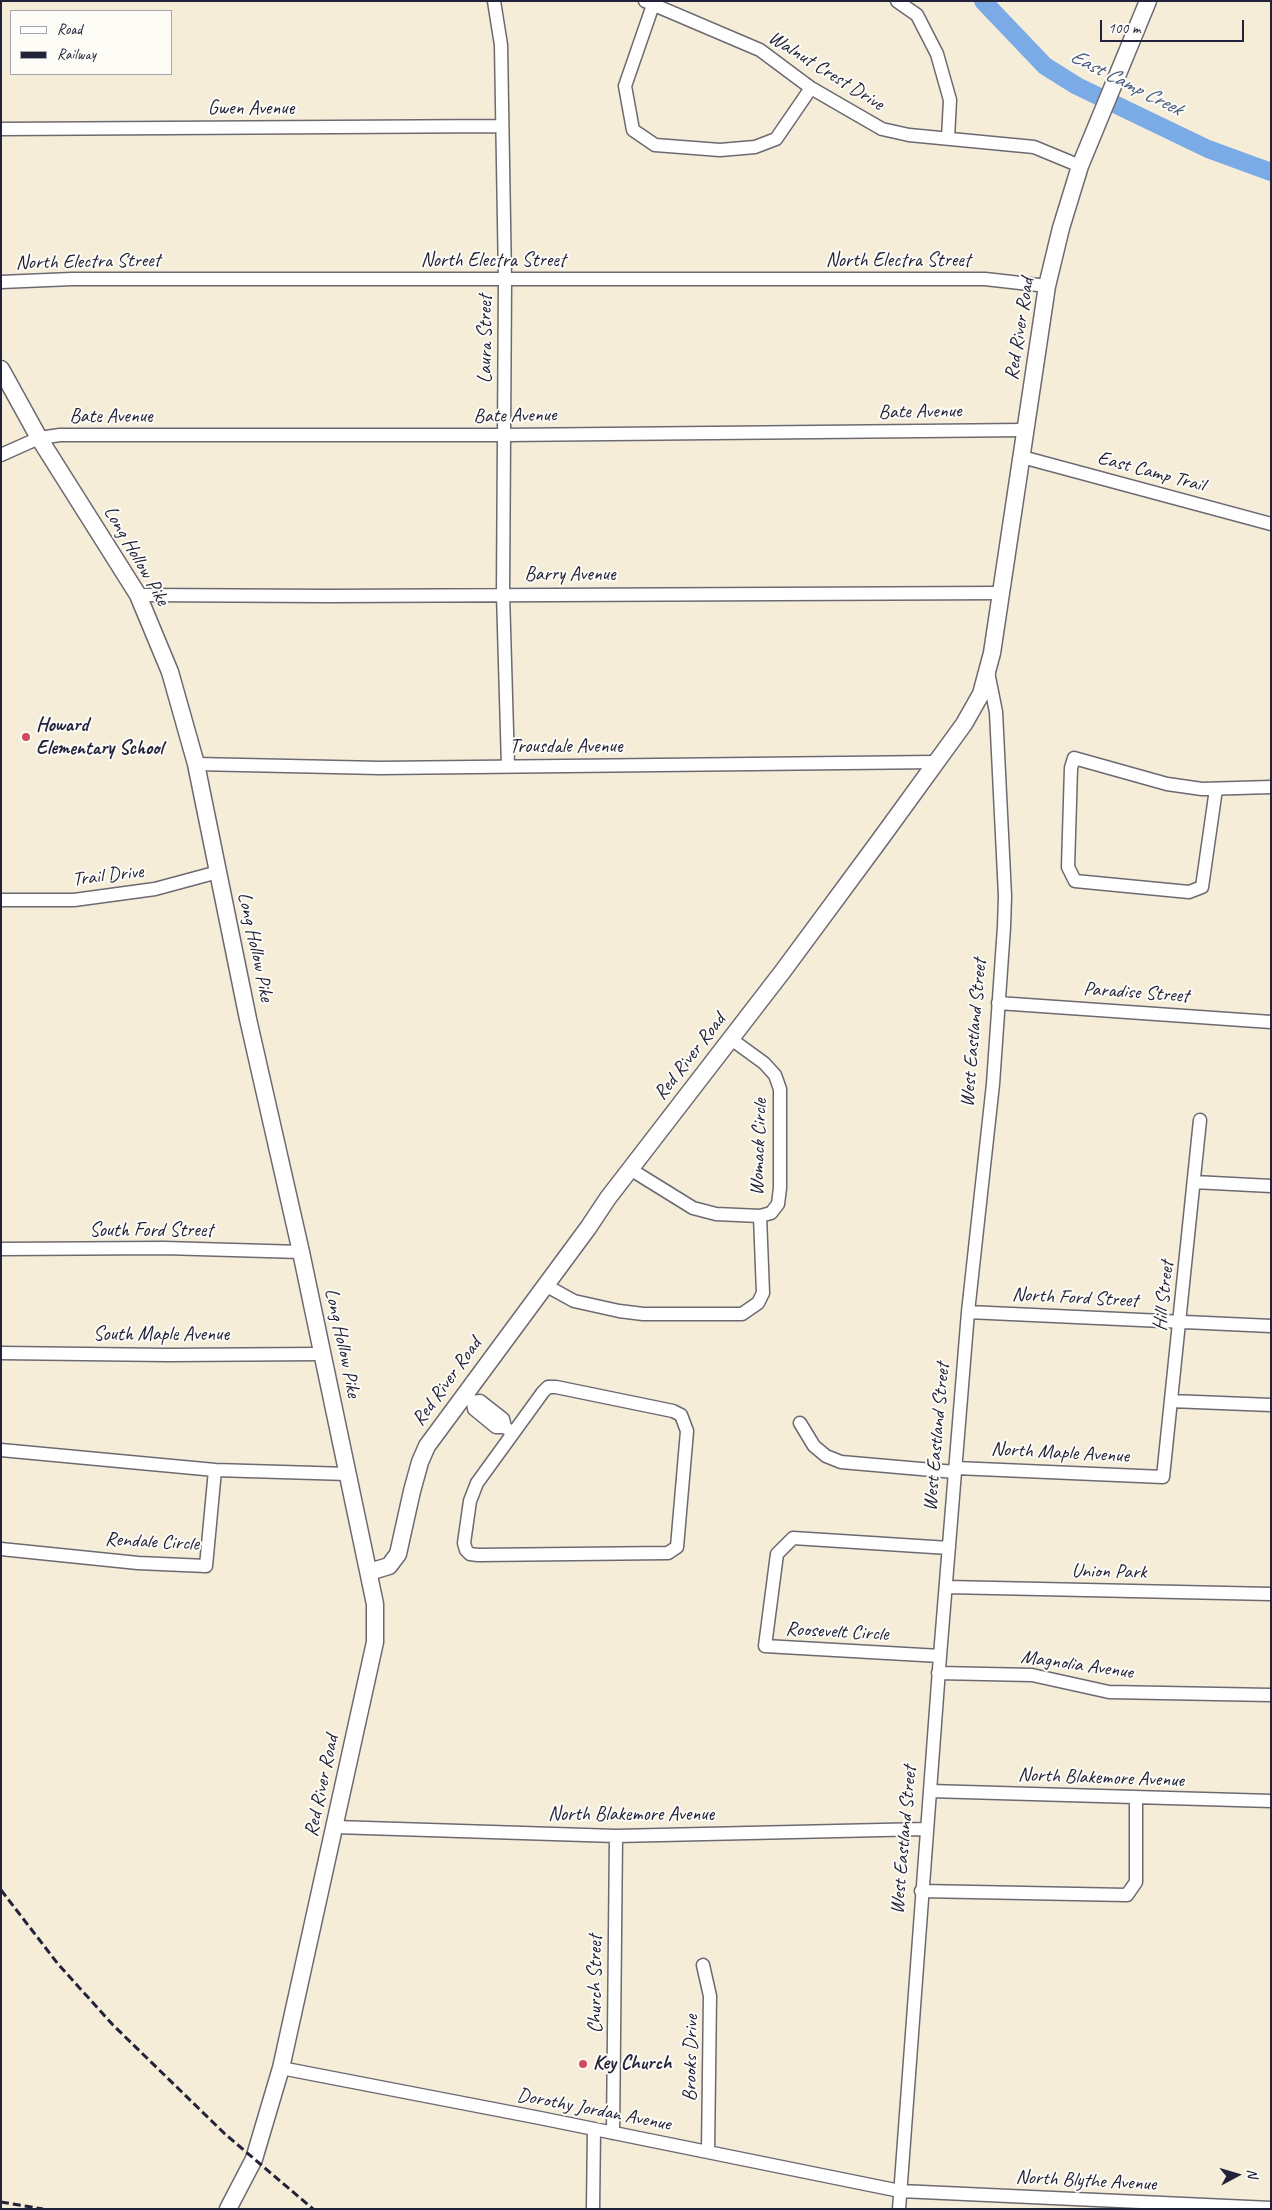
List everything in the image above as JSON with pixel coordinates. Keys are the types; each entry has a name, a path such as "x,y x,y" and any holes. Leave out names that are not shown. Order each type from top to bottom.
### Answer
{"main road":[{"name":"Red River Road","path":"1002,593 1010,526 1047,286 1061,228 1080,166 1117,81 1148,1"},
{"name":"Long Hollow Pike","path":"1,369 38,438 138,595 170,672 196,764 248,1019 301,1252 321,1354 369,1572"},
{"name":"West Eastland Street","path":"981,694 988,669 1002,593"},
{"name":"Red River Road","path":"228,2209 254,2159 281,2068 335,1827 375,1642 375,1604 369,1572 389,1566 398,1554 420,1462 427,1446 468,1398 545,1285 630,1169 731,1039 937,762 964,724 981,694"}],"street":[{"name":"Laura Street","path":"494,1 501,45 505,280 504,594 508,766"},
{"path":"897,1 917,15 936,54 950,100 948,138"},
{"path":"649,3 625,86 633,130 655,145 720,150 755,147 776,139 811,88"},
{"name":"Walnut Crest Drive","path":"649,3 760,50 811,88 882,129 909,135 1034,147 1080,166"},
{"name":"Gwen Avenue","path":"1,129 501,126"},
{"name":"North Electra Street","path":"1,282 72,279 985,279 1047,286"},
{"name":"Bate Avenue","path":"38,438 60,436 505,436 1025,430"},
{"path":"1,455 38,438"},
{"name":"East Camp Trail","path":"1022,457 1271,524"},
{"name":"Barry Avenue","path":"138,595 1002,593"},
{"name":"West Eastland Street","path":"899,2209 938,1673 947,1588 968,1312 993,1084 1005,896 996,712 988,669"},
{"path":"1216,788 1202,887 1189,892 1075,881 1068,867 1071,768 1074,758 1167,784 1216,788 1271,787"},
{"name":"Trousdale Avenue","path":"196,764 380,768 937,762"},
{"name":"Trail Drive","path":"1,900 74,900 156,889 218,872"},
{"name":"Paradise Street","path":"998,1003 1271,1022"},
{"name":"Womack Circle","path":"630,1169 692,1208 716,1214 760,1216 771,1212 778,1204 780,1188 780,1089 775,1075 764,1063 731,1039"},
{"name":"Hill Street","path":"1163,1477 1200,1120"},
{"path":"1194,1182 1271,1186"},
{"path":"545,1285 574,1301 619,1311 643,1314 742,1314 758,1303 763,1293 760,1216"},
{"name":"South Ford Street","path":"1,1249 164,1248 301,1252"},
{"name":"North Ford Street","path":"968,1312 1271,1326"},
{"name":"South Maple Avenue","path":"1,1353 321,1354"},
{"path":"548,1387 556,1387 673,1411 681,1415 687,1431 677,1547 668,1553 470,1554 466,1550 464,1542 470,1501 478,1483 509,1430 548,1387"},
{"path":"468,1398 474,1409 496,1427 509,1430"},
{"path":"1171,1401 1271,1406"},
{"name":"North Maple Avenue","path":"800,1423 814,1446 826,1456 841,1462 955,1470 1163,1477"},
{"path":"1,1450 215,1470 348,1474"},
{"name":"Rendale Circle","path":"1,1549 147,1563 206,1566 215,1470"},
{"name":"Roosevelt Circle","path":"940,1656 765,1646 777,1554 793,1538 949,1548"},
{"name":"Union Park","path":"947,1588 1271,1594"},
{"name":"Magnolia Avenue","path":"938,1673 1032,1675 1109,1692 1271,1694"},
{"name":"North Blakemore Avenue","path":"930,1792 1271,1801"},
{"path":"921,1891 1076,1892 1127,1895 1136,1882 1136,1798"},
{"name":"North Blakemore Avenue","path":"335,1827 616,1836 926,1829"},
{"name":"Church Street","path":"613,2133 616,1836"},
{"name":"Brooks Drive","path":"702,1965 710,1996 708,2152"},
{"name":"Dorothy Jordan Avenue","path":"281,2068 594,2129 900,2192"},
{"path":"593,2209 594,2129"},
{"name":"North Blythe Avenue","path":"900,2192 1095,2205 1271,2208"}],"waterway":[{"name":"East Camp Creek","path":"983,1 1045,66 1077,86 1208,149 1271,172"}],"railway":[{"path":"1,1890 58,1964 113,2025 225,2134 313,2209"},
{"path":"1,2202 43,2209"}],"place":[{"name":"Howard Elementary School","path":"26,737"},
{"name":"Key Church","path":"583,2064"}]}
